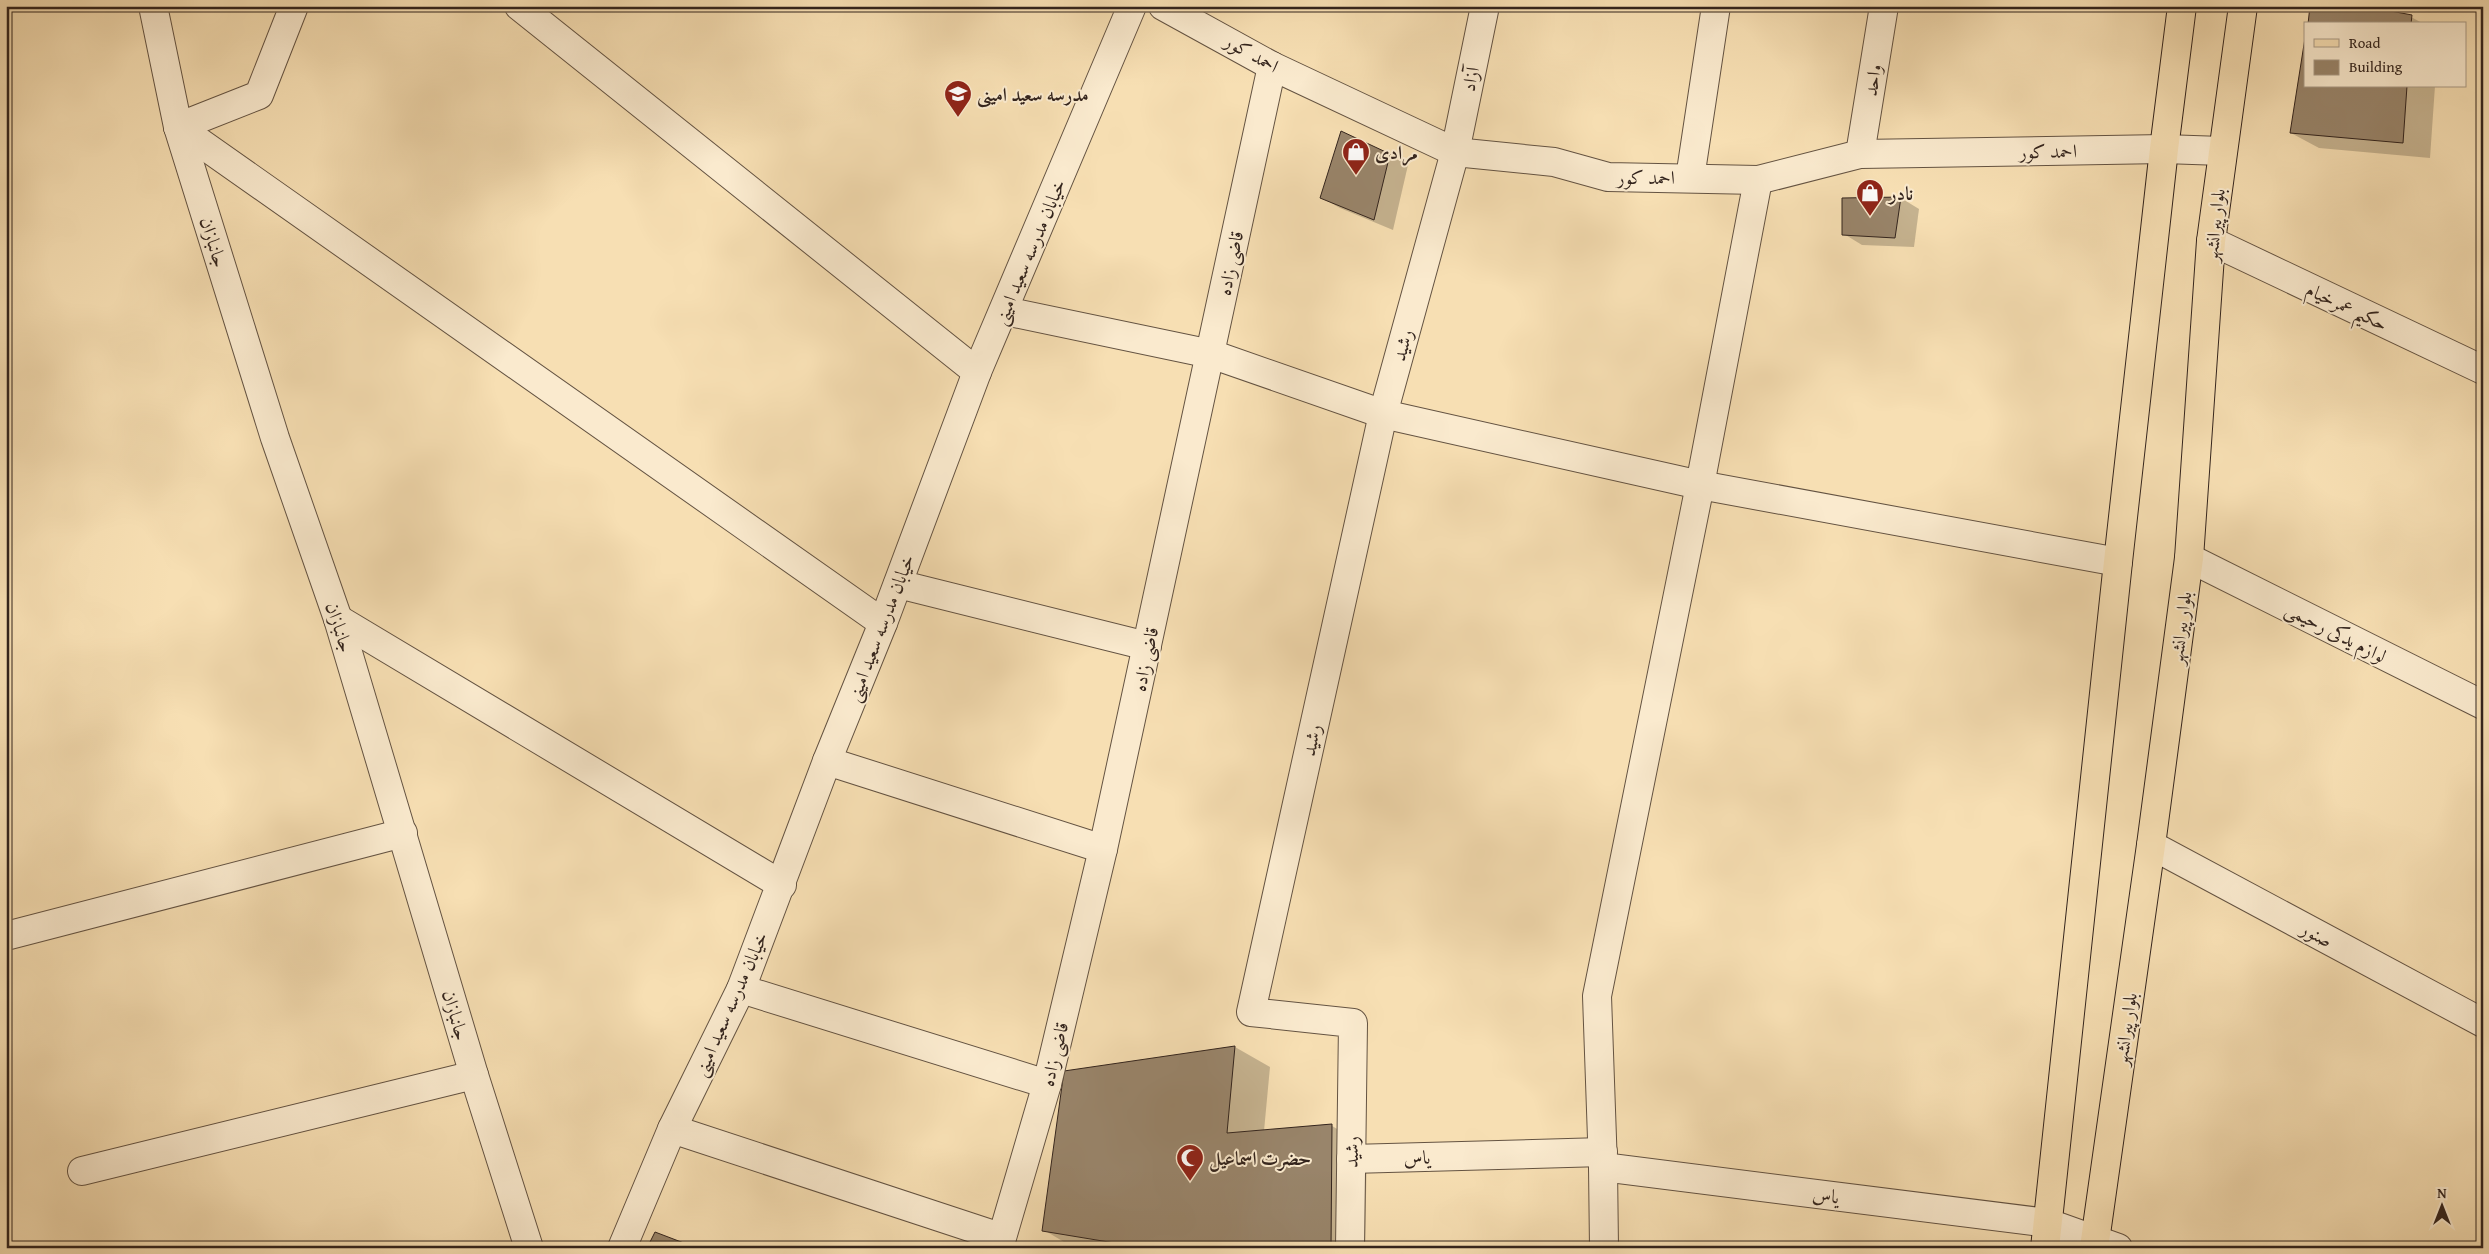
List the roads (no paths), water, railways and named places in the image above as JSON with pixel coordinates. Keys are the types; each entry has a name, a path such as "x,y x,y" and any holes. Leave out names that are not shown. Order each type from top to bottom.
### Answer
{"main road":[{"path":"2047,1236 2118,562 2164,149 2182,6"},
{"name":"بلوار پیرانشهر","path":"2102,1244 2189,558 2211,241 2242,6"}],"street":[{"name":"جانبازان","path":"153,6 178,127 274,438 338,619 474,1075 529,1248"},
{"path":"178,127 259,96 294,6"},
{"path":"519,6 977,372"},
{"name":"خیابان مدرسه سعید امینی","path":"622,1248 672,1129 741,989 827,761 898,584 977,372 1005,311 1132,6"},
{"name":"احمد کور","path":"1163,6 1272,66 1455,152 1554,162 1608,177 1758,180 1860,154 2164,149 2222,151"},
{"name":"آزاد","path":"1455,152 1485,6"},
{"path":"1690,178 1716,6"},
{"name":"واحد","path":"1860,154 1884,6"},
{"name":"قاضی زاده","path":"999,1243 1047,1084 1103,849 1272,66"},
{"path":"178,127 883,623"},
{"name":"رشید","path":"1350,1248 1353,1023 1251,1012 1383,414 1455,152"},
{"path":"1604,1248 1597,996 1700,485 1758,180"},
{"name":"حکیم عمرخیام","path":"2211,241 2483,370"},
{"path":"1005,311 1211,354 1383,414 1700,485 2118,562"},
{"name":"لوازم یدکی رحیمی","path":"2189,558 2483,706"},
{"path":"898,584 1148,646"},
{"path":"338,619 782,884"},
{"path":"827,761 1103,849"},
{"path":"6,936 403,833"},
{"name":"صنور","path":"2152,845 2483,1023"},
{"path":"741,989 1047,1084"},
{"path":"82,1171 474,1075"},
{"path":"672,1129 999,1243"},
{"name":"یاس","path":"1351,1159 1603,1159 2102,1244"}],"place":[{"name":"مدرسه سعید امینی","path":"958,118"},
{"name":"مرادی","path":"1356,176"},
{"name":"نادر","path":"1870,217"},
{"name":"حضرت اسماعیل","path":"1190,1182"}]}
